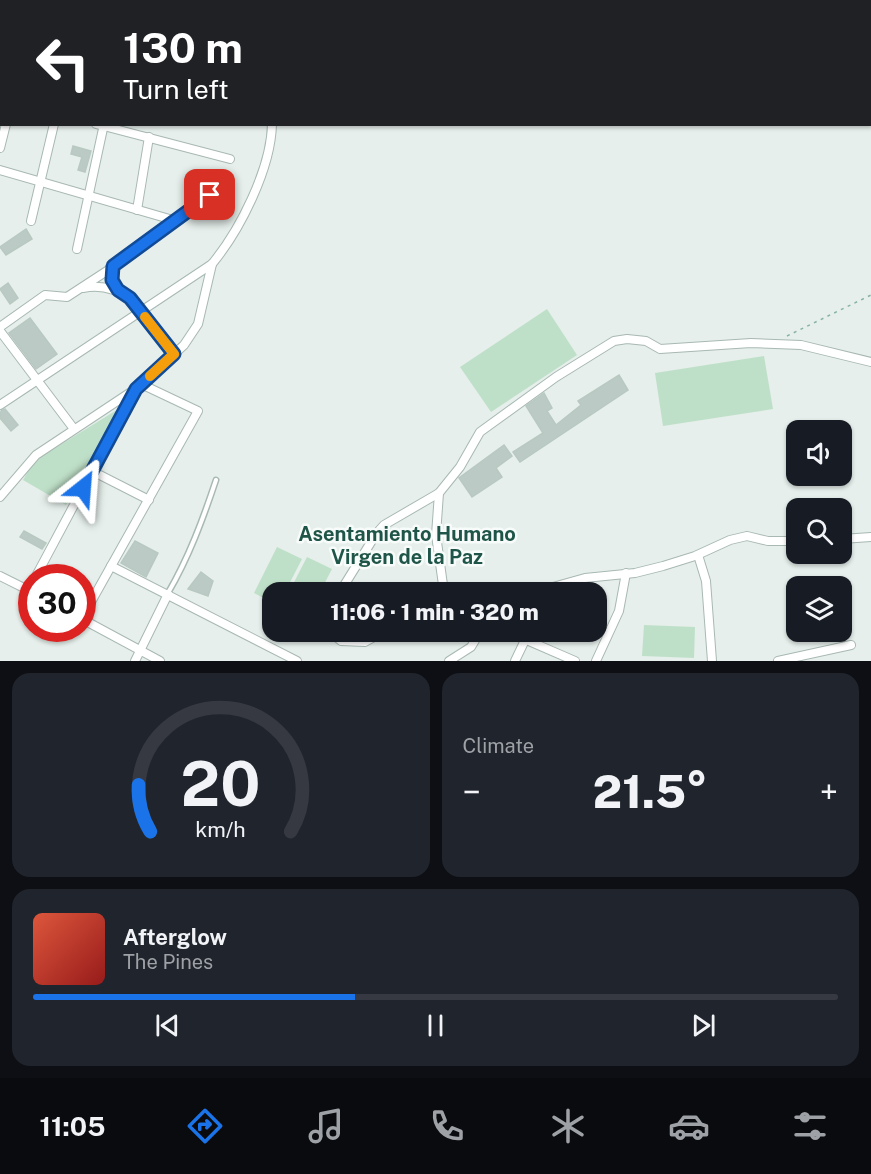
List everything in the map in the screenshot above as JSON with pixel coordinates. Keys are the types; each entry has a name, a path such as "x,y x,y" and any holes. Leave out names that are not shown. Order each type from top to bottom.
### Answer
{"street":[{"path":"0,148 6,126"},
{"path":"31,221 54,126"},
{"path":"77,249 102,126"},
{"path":"106,126 230,159"},
{"path":"0,405 212,264 230,241 258,182 269,148 272,126"},
{"path":"137,210 149,138"},
{"path":"0,170 173,220"},
{"path":"0,327 45,296 61,298 78,289 210,195"},
{"path":"0,497 29,461 138,386 174,354 198,324 212,264"},
{"path":"113,266 112,280 118,290 140,311 174,354"},
{"path":"78,289 94,286 118,290"},
{"path":"0,331 74,429"},
{"path":"346,582 362,554 384,525 439,493 460,467 480,432 490,423 595,351 614,341 627,339 646,341 660,349 773,343 801,345 871,362"},
{"path":"42,564 138,386"},
{"path":"96,593 198,411 138,386"},
{"path":"92,471 148,500"},
{"path":"439,493 436,535 443,582"},
{"path":"570,582 626,573 698,555 730,540 747,536 768,541 786,541"},
{"path":"852,538 871,537"},
{"path":"698,555 706,581 712,661"},
{"path":"111,566 294,660"},
{"path":"596,661 620,611 626,573"},
{"path":"0,576 18,584"},
{"path":"135,661 168,594"},
{"path":"96,627 160,661"},
{"path":"449,661 471,647 474,642"},
{"path":"515,661 524,642"},
{"path":"535,642 575,661"},
{"path":"778,661 851,645"}],"lane":[{"path":"168,594 185,563 206,514 216,480"}],"path":[{"path":"773,343 871,296"}],"green space":[{"path":"547,309 577,355 491,412 460,367"},
{"path":"764,356 773,409 663,426 655,373"},
{"path":"120,408 66,505 23,480 34,461"},
{"path":"277,547 302,559 290,582 262,582 262,597 254,593"},
{"path":"307,557 332,569 325,582 294,582"},
{"path":"644,625 695,627 694,658 642,656"}],"building":[{"path":"73,146 91,151 85,172 78,170 82,157 71,154"},
{"path":"26,229 32,239 6,255 0,247"},
{"path":"8,283 18,298 10,304 0,289"},
{"path":"30,318 57,354 36,369 9,333"},
{"path":"619,375 628,390 520,462 513,452 543,433 526,406 544,393 552,408 547,411 556,425 581,405 578,401"},
{"path":"5,409 18,425 11,431 0,418 1,411"},
{"path":"504,445 512,456 496,468 502,477 472,497 459,478"},
{"path":"24,531 46,543 42,549 20,537"},
{"path":"135,541 158,553 146,577 121,563"},
{"path":"201,572 213,581 208,596 188,589"}],"slow traffic":[{"path":"145,317 174,354 150,376"}],"district":[{"name":"Asentamiento Humano Virgen de la Paz","path":"407,546"}],"route":[{"path":"83,488 136,389 174,354 130,298 118,290 112,280 113,266 210,195"}]}
